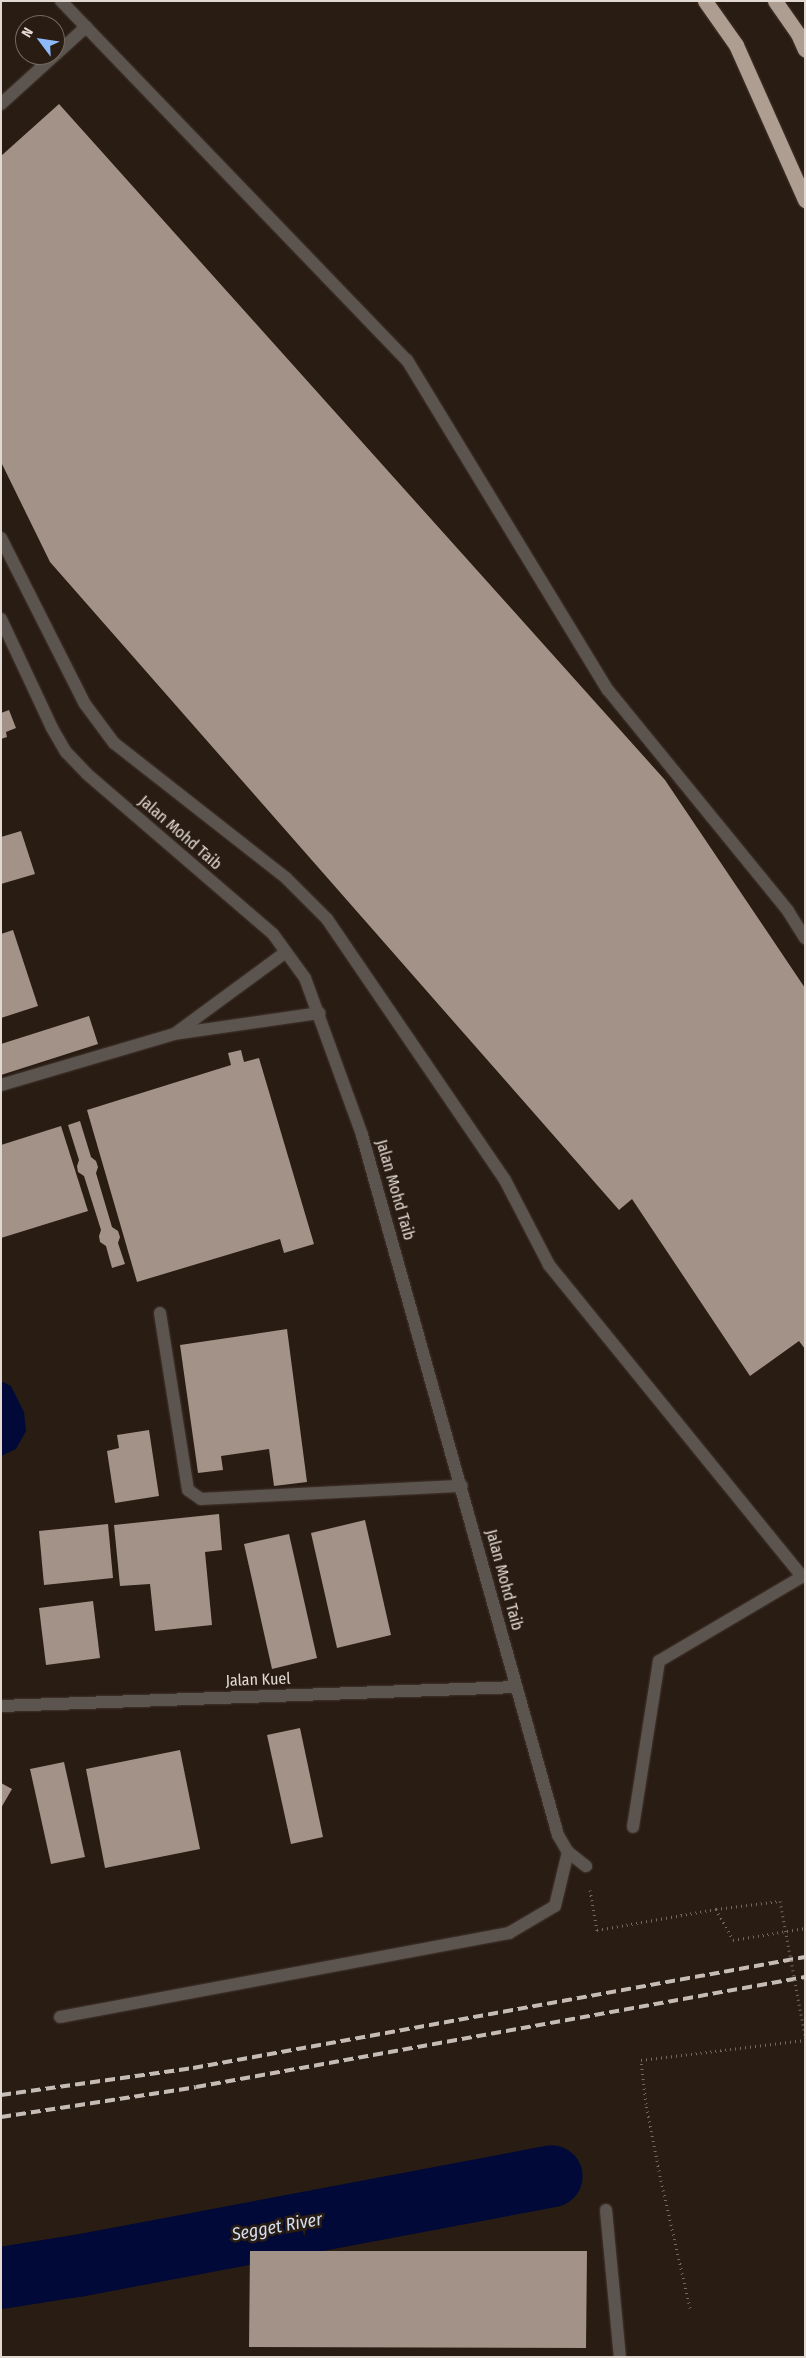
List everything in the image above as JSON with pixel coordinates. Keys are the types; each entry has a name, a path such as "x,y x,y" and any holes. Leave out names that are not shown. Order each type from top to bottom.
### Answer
{"highway":[{"path":"705,1 736,45 805,200"},
{"path":"775,1 798,34 805,50"}],"street":[{"path":"61,1 407,360 608,690 788,911 805,938"},
{"path":"1,104 86,28"},
{"path":"1,538 85,704 114,743 286,878 327,919 505,1180 549,1265 804,1576 659,1661 633,1828"},
{"name":"Jalan Mohd Taib","path":"1,619 52,728 66,752 87,774 273,934 305,978 319,1012 362,1135 462,1486 558,1835 568,1852 586,1866"},
{"path":"174,1034 286,952"},
{"path":"1,1085 174,1034 319,1012"},
{"path":"160,1313 188,1490 201,1499 462,1486"},
{"name":"Jalan Kuel","path":"1,1706 516,1687"},
{"path":"60,2016 509,1933 555,1906 568,1852"},
{"path":"606,2210 620,2357"}],"path":[{"path":"586,1866 596,1930 716,1909 780,1901 805,2036"},
{"path":"716,1909 733,1940 805,1928"},
{"path":"690,2308 659,2171 646,2104 640,2060 805,2040"}],"shaded area":[{"path":"1,1381 11,1386 24,1412 26,1431 16,1449 1,1456"}],"building":[{"path":"59,104 665,780 805,988 805,1349 799,1341 750,1376 632,1199 619,1210 50,562 1,462 1,156"},
{"path":"9,710 16,728 6,732 7,737 1,739 1,713"},
{"path":"21,831 35,874 1,884 1,837"},
{"path":"13,930 38,1006 1,1018 1,934"},
{"path":"89,1016 98,1044 1,1075 1,1044"},
{"path":"241,1050 244,1062 259,1058 314,1244 284,1253 280,1239 137,1282 87,1110 231,1065 228,1053"},
{"path":"80,1121 91,1157 96,1161 98,1167 96,1173 112,1227 118,1231 120,1237 118,1243 125,1264 112,1268 106,1246 100,1242 101,1230 84,1176 78,1172 79,1160 68,1125"},
{"path":"61,1126 88,1211 1,1238 1,1145"},
{"path":"287,1329 307,1482 274,1486 269,1449 221,1456 223,1470 198,1473 180,1345"},
{"path":"149,1430 159,1496 115,1503 107,1451 119,1448 117,1435"},
{"path":"219,1514 222,1550 205,1552 212,1625 155,1631 150,1584 120,1586 114,1525"},
{"path":"365,1520 391,1635 337,1648 311,1533"},
{"path":"108,1524 113,1578 44,1585 39,1531"},
{"path":"289,1534 317,1658 272,1669 244,1544"},
{"path":"93,1601 100,1658 46,1665 39,1608"},
{"path":"300,1728 323,1837 291,1844 267,1735"},
{"path":"180,1750 200,1849 105,1868 86,1769"},
{"path":"64,1762 85,1857 51,1864 30,1769"},
{"path":"1,1783 12,1789 1,1808"},
{"path":"250,2251 587,2251 586,2348 249,2347"}],"waterway":[{"name":"Segget River","path":"1,2278 77,2266 552,2176"}],"railway":[{"path":"1,2095 193,2068 805,1957"},
{"path":"1,2117 196,2087 805,1977"}]}
